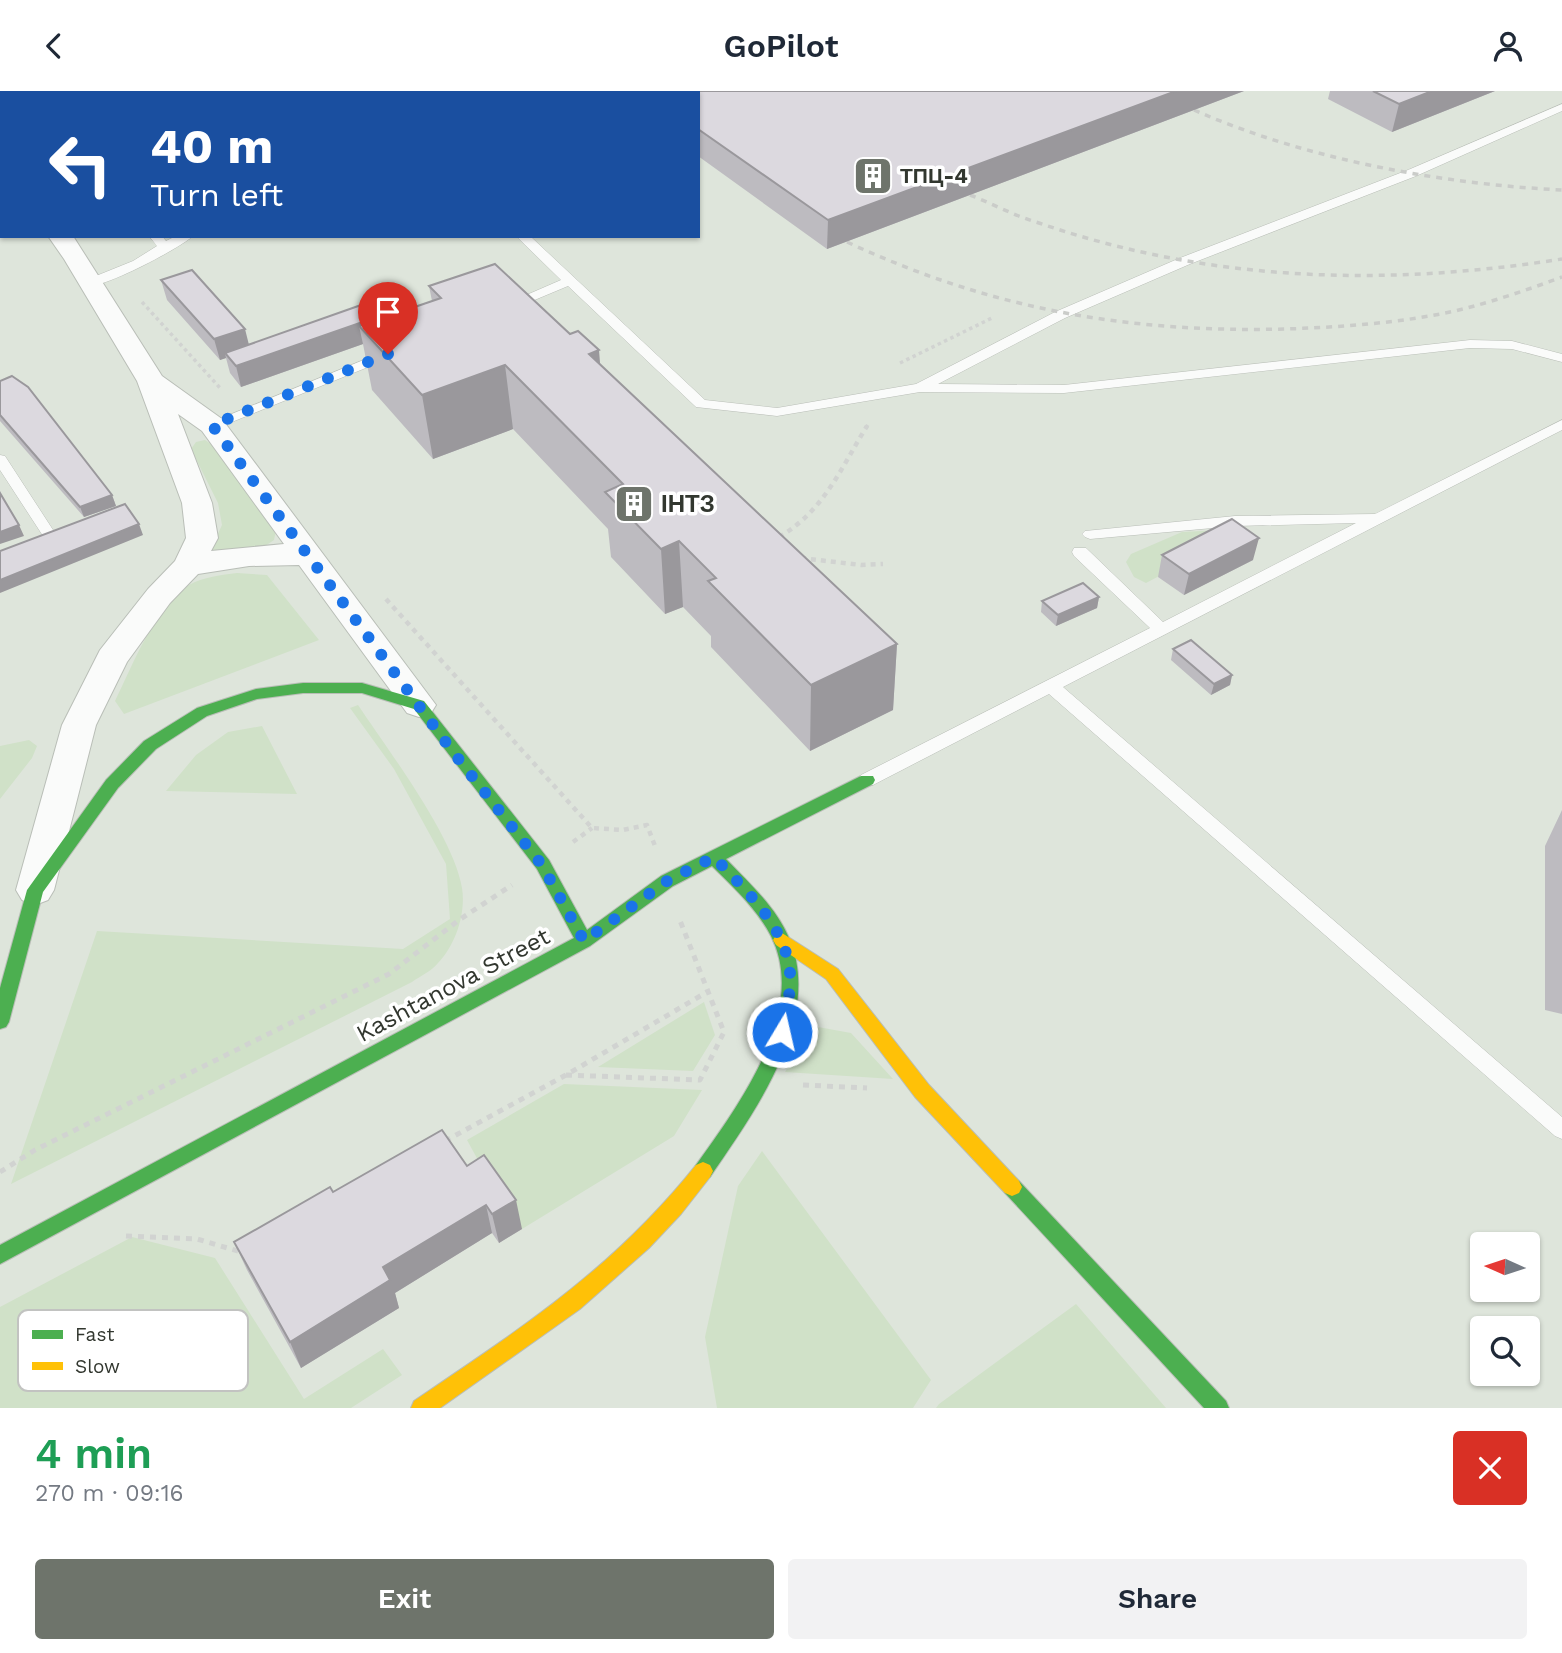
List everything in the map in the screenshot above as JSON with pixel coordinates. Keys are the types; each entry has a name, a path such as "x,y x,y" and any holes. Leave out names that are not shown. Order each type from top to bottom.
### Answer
{"street":[{"path":"0,1022 79,725 112,658 159,596 188,566 202,538 197,503 151,381 103,278 76,257 62,238"},
{"path":"151,381 212,425 419,705"},
{"path":"188,566 245,555 280,553 310,556"},
{"path":"35,890 112,784 150,745 202,712 256,694 303,688 362,688 419,705"},
{"name":"Kashtanova Street","path":"0,1255 584,941 542,865 419,705"},
{"path":"584,941 667,881 867,780"},
{"path":"422,1408 580,1297 650,1236 720,1147 759,1083 782,1032 791,974 782,940 760,906 714,857"},
{"path":"782,940 832,974 922,1091 1218,1408"}],"lane":[{"path":"920,388 1060,315 1185,261 1412,173 1562,107"},
{"path":"103,278 138,264 159,242 178,238"},
{"path":"524,238 701,404 777,412 920,388 1064,389 1470,344 1513,345 1562,358"},
{"path":"498,310 570,281"},
{"path":"212,425 396,351"},
{"path":"867,780 1562,424"},
{"path":"0,459 49,536"},
{"path":"1090,534 1235,521 1376,518"},
{"path":"1080,552 1161,629"},
{"path":"1051,686 1562,1130"}],"path":[{"path":"103,278 149,308 242,413"},
{"path":"772,540 791,531 818,508 839,479 856,443 871,421"},
{"path":"794,558 861,565 883,564"},
{"path":"382,594 592,828"},
{"path":"0,1172 35,1150 389,974 461,918 542,865 592,828 623,830 647,825"},
{"path":"676,911 724,1032 700,1080"},
{"path":"434,1147 566,1075 708,992"},
{"path":"566,1075 922,1091"},
{"path":"114,1236 197,1239 243,1252"}],"green space":[{"path":"205,440 217,448 276,530 274,540 265,546 209,553 222,525 218,503 191,449 196,442"},
{"path":"1222,530 1227,540 1146,583 1134,577 1126,562 1131,554 1182,532"},
{"path":"237,573 267,575 319,640 124,714 115,701 146,637 166,606 194,582"},
{"path":"358,705 418,794 447,844 456,867 463,898 461,918 450,947 433,969 412,982 11,1184 97,931 403,949 450,919 446,864 394,769 350,708"},
{"path":"262,726 297,794 166,791 196,755 228,732"},
{"path":"29,740 37,746 32,758 0,799 0,746"},
{"path":"704,1002 715,1035 693,1071 598,1067"},
{"path":"818,1027 851,1033 893,1079 785,1072 807,1036"},
{"path":"564,1084 702,1090 674,1136 522,1229 491,1184 467,1140"},
{"path":"762,1151 931,1380 913,1408 717,1408 705,1337 738,1186"},
{"path":"132,1237 215,1258 248,1310 18,1310 18,1391 248,1391 248,1310 304,1399 383,1349 402,1375 351,1408 0,1408 0,1307"},
{"path":"1076,1304 1166,1408 936,1408 939,1404"}],"building":[{"name":"ТПЦ-4","path":"700,91 1176,91 828,220 700,130"},
{"path":"1373,91 1432,91 1399,104"},
{"path":"495,264 570,334 578,331 599,350 589,354 897,644 811,685 708,581 716,578 679,541 661,549 605,492 623,484 505,365 422,395 359,326 441,298 429,286"},
{"path":"192,270 245,329 214,339 161,280"},
{"path":"364,304 377,317 236,366 225,353"},
{"path":"12,376 28,387 112,495 80,507 0,415 0,381"},
{"path":"0,493 19,525 0,532"},
{"path":"125,504 139,524 0,580 0,551"},
{"path":"1232,519 1259,538 1189,574 1162,555"},
{"path":"1083,583 1099,597 1058,615 1042,601"},
{"path":"1191,640 1232,675 1214,684 1173,649"},
{"path":"442,1130 467,1166 484,1155 516,1200 492,1214 486,1205 383,1267 390,1280 290,1342 234,1242 330,1187 333,1192"}],"railway":[{"path":"1194,110 1281,142 1374,166 1469,182 1562,190"},
{"path":"970,195 1030,220 1103,243 1233,268 1298,274 1363,275 1495,268 1562,259"},
{"path":"847,242 901,265 1007,300 1115,321 1171,327 1286,329 1392,321 1469,307 1562,277"}],"traffic: fast":[{"path":"0,1022 35,890 112,784 150,745 202,712 256,694 303,688 362,688 419,705 543,865 584,941"},
{"path":"0,1255 584,941 667,881 867,780"},
{"path":"703,1171 755,1092 783,1029 790,998 790,967 775,927 751,895 714,857"},
{"path":"1012,1187 1218,1408"}],"traffic: slow":[{"path":"782,940 832,974 922,1091 1012,1187"},
{"path":"422,1408 536,1329 608,1273 674,1208 703,1171"}],"place":[{"name":"ТПЦ-4","path":"873,176"},
{"name":"ІНТЗ","path":"634,504"}],"route":[{"path":"388,354 212,425 453,752 542,865 584,941 667,881 714,857 760,906 782,940 791,974 782,1032"}]}
